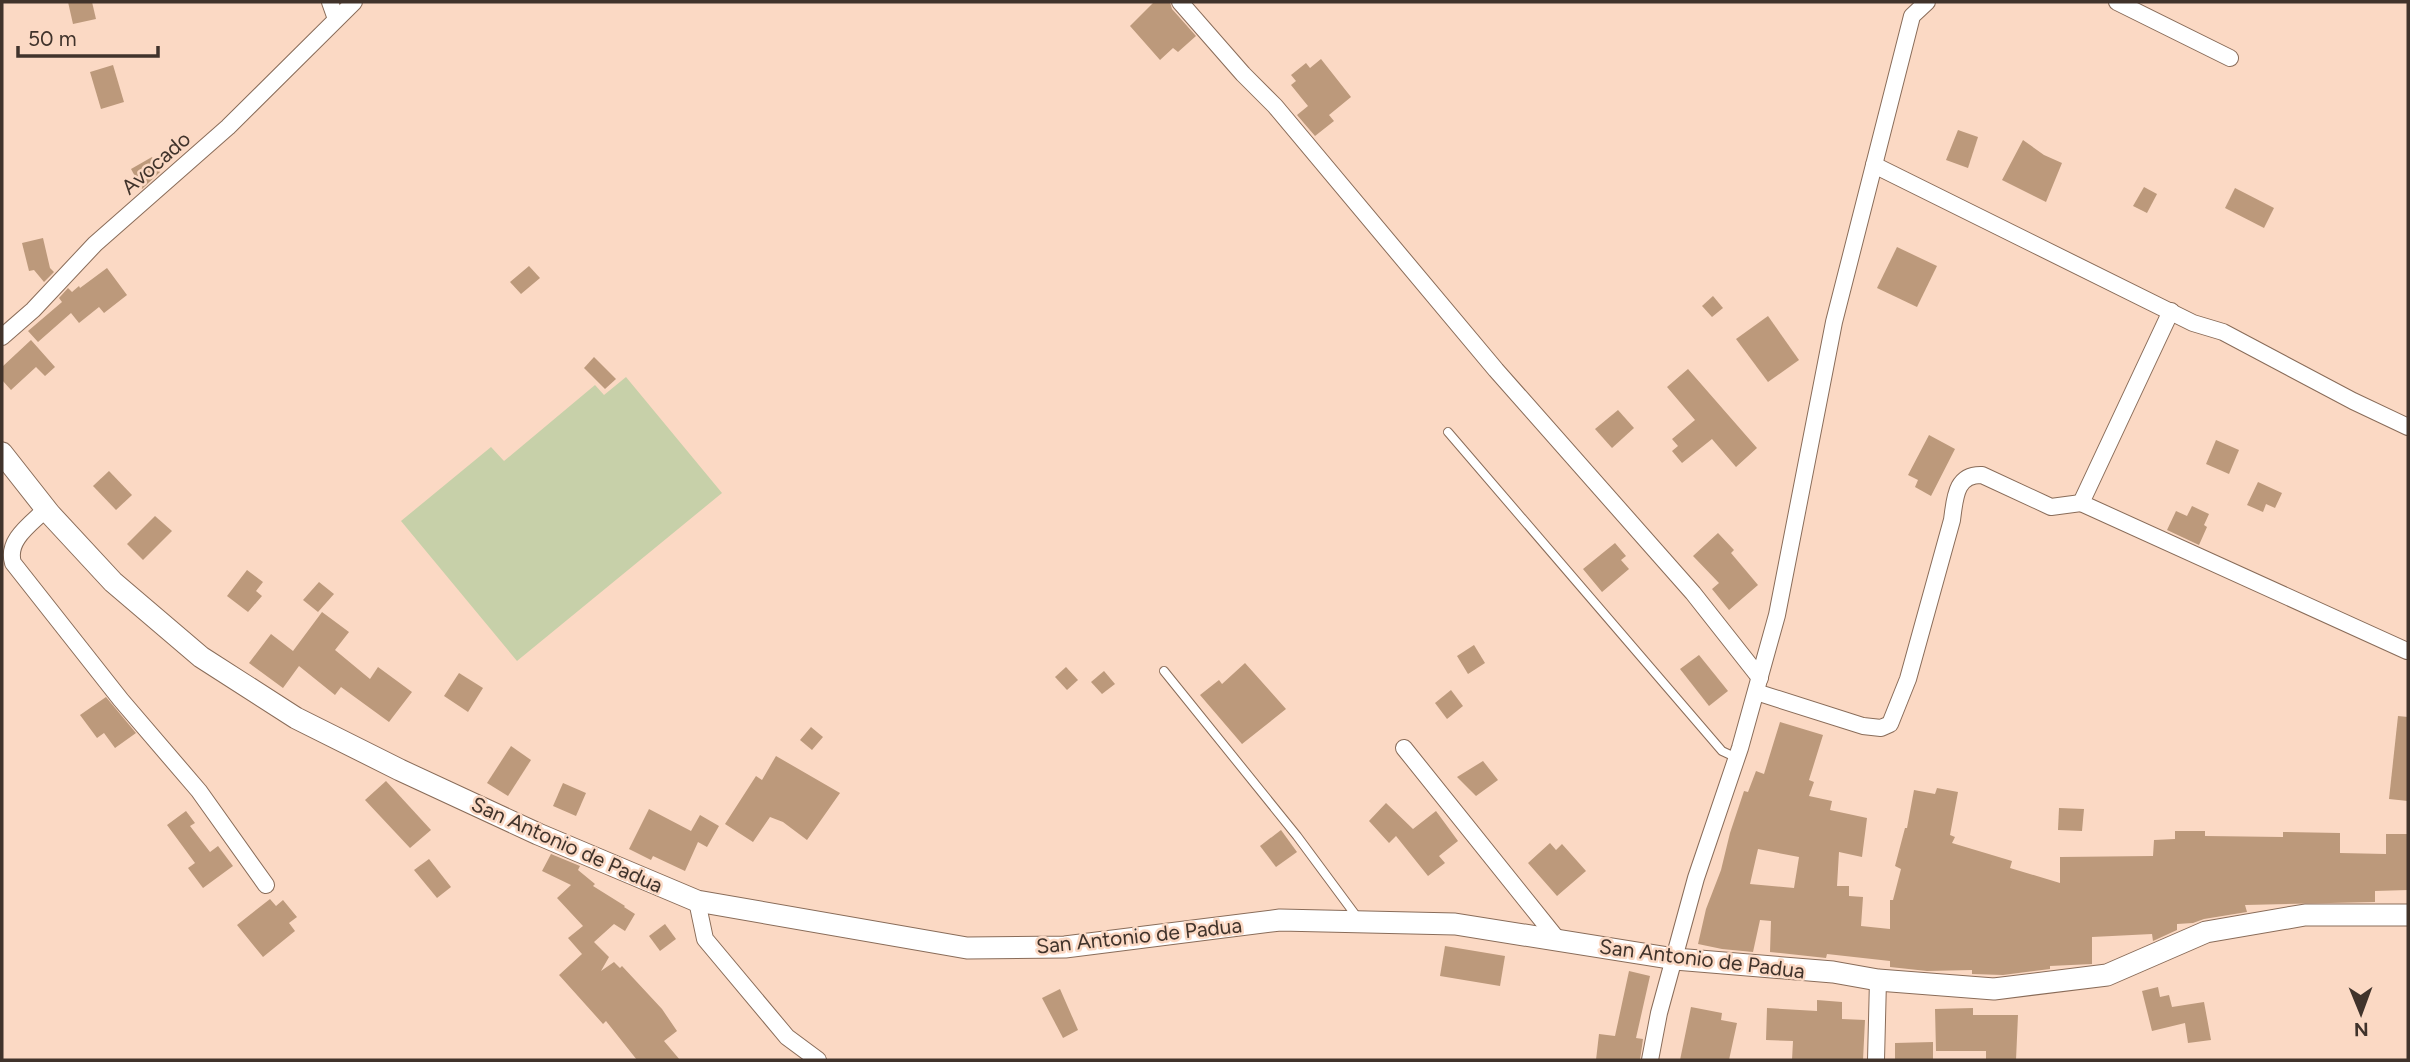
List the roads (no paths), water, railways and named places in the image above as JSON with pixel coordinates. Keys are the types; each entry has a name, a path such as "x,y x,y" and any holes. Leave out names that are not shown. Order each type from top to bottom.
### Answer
{"street":[{"path":"330,2 336,19"},
{"name":"Avocado","path":"2,337 33,310 95,244 228,127 354,2"},
{"path":"1180,2 1275,106 1496,370 1693,593 1758,685 1863,726 1881,728 1890,724 1908,679 1956,493 1964,479 1973,475 1982,475 2051,508 2081,503 2407,651"},
{"path":"1650,1060 1658,1013 1696,878 1737,758 1777,615 1835,321 1912,16 1927,2"},
{"path":"2117,2 2230,58"},
{"path":"1874,165 2193,323 2223,332 2408,427"},
{"path":"2081,503 2171,311"},
{"name":"San Antonio de Padua","path":"2,453 46,509 113,582 201,657 296,718 400,770 538,834 697,901 967,948 1065,947 1280,920 1455,924 1675,959 1994,989 2107,975 2206,932 2305,915 2408,915"},
{"path":"46,509 15,541 11,548 13,563 121,700 200,791 266,885"},
{"path":"1404,748 1558,940"},
{"path":"697,901 705,939 788,1037 818,1060"},
{"path":"1875,1060 1878,980"}],"lane":[{"path":"1448,432 1722,751 1737,758"},
{"path":"1164,671 1297,835 1360,923"}]}
